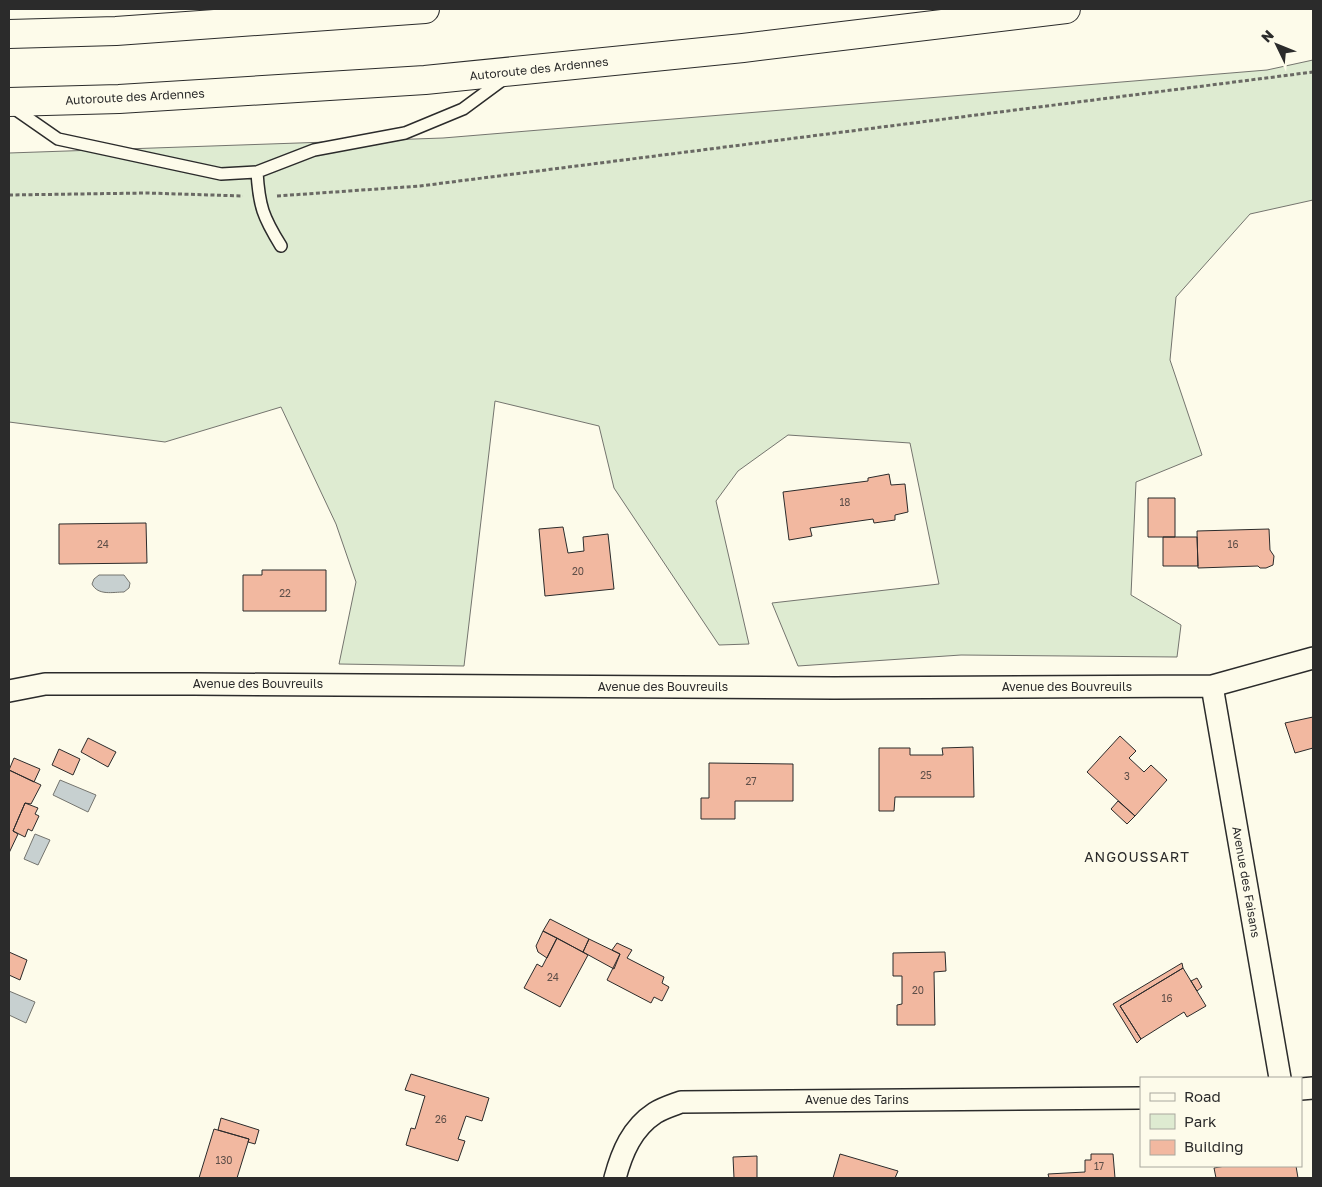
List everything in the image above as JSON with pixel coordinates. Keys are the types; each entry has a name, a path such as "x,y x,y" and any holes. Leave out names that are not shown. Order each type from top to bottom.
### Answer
{"highway":[{"path":"9,34 116,31 425,9"},
{"name":"Autoroute des Ardennes","path":"9,104 386,83 742,48 1066,9"}],"street":[{"name":"Avenue des Bouvreuils","path":"9,691 45,684 824,688 1212,686 1313,658"},
{"name":"Avenue des Faisans","path":"1212,686 1280,1077"},
{"name":"Avenue des Tarins","path":"615,1178 622,1154 636,1130 656,1112 681,1102 1140,1098"}],"lane":[{"path":"9,104 58,139 221,174 257,172 314,150 405,134 463,109 514,71"},
{"path":"257,172 258,196 265,220 281,246"}],"path":[{"path":"276,196 420,186 1313,72"},
{"path":"9,195 146,192 241,196"}],"green space":[{"path":"1313,60 1313,200 1250,214 1176,297 1170,360 1202,455 1136,482 1131,595 1181,625 1177,657 961,655 798,666 772,603 939,584 910,443 788,435 738,471 716,501 749,644 719,645 614,488 599,426 495,401 464,666 339,664 356,582 336,524 281,407 165,442 9,422 9,153 443,138 1267,70"}],"shaded area":[{"path":"99,575 124,575 130,583 129,588 124,592 102,592 92,584"},
{"path":"60,780 96,795 88,812 53,795"},
{"path":"35,834 50,840 38,865 24,859"},
{"path":"9,991 35,1002 26,1023 9,1015"}],"building":[{"path":"889,474 891,485 905,484 908,512 895,515 895,520 874,523 873,519 810,528 812,536 789,540 783,492 868,481 868,478"},
{"path":"1148,498 1175,498 1175,537 1148,537"},
{"path":"146,523 147,563 59,564 59,524"},
{"path":"563,527 568,553 584,551 583,537 608,534 614,589 545,596 539,529"},
{"path":"1269,529 1270,550 1274,556 1273,565 1266,568 1258,566 1198,568 1197,531"},
{"path":"1163,537 1197,537 1198,566 1163,566"},
{"path":"262,570 326,570 326,611 243,611 243,575 262,575"},
{"path":"1313,717 1313,748 1295,753 1285,723"},
{"path":"1120,736 1136,751 1129,758 1144,772 1151,765 1167,780 1135,816 1087,772"},
{"path":"88,738 116,752 108,767 81,752"},
{"path":"973,747 974,797 895,797 894,811 879,811 879,748 910,748 910,755 943,755 942,748"},
{"path":"59,749 80,759 73,775 52,765"},
{"path":"14,758 40,769 34,782 9,770"},
{"path":"709,763 793,764 793,801 735,801 735,819 701,819 701,798 709,798"},
{"path":"9,770 41,785 31,804 25,803 13,831 18,834 9,853"},
{"path":"1118,801 1135,816 1127,824 1111,809"},
{"path":"25,803 38,808 35,814 39,816 32,831 28,829 25,837 13,831"},
{"path":"550,919 589,939 583,952 543,931"},
{"path":"543,931 557,938 547,958 538,952 536,946"},
{"path":"557,938 588,955 560,1007 524,988 537,964 542,967"},
{"path":"589,939 620,954 614,969 583,952"},
{"path":"617,943 632,950 627,958 664,977 662,983 669,987 662,1001 654,997 651,1003 607,980 620,954 612,950"},
{"path":"9,952 27,960 20,980 9,975"},
{"path":"945,952 946,971 934,972 935,1025 897,1025 897,1005 902,1004 902,976 893,976 893,953"},
{"path":"1182,963 1183,968 1120,1006 1141,1039 1137,1043 1113,1004"},
{"path":"1183,968 1206,1006 1187,1017 1184,1012 1141,1039 1120,1006"},
{"path":"1197,978 1202,987 1197,991 1191,981"},
{"path":"411,1074 489,1098 482,1121 466,1116 458,1139 465,1141 458,1161 406,1145 411,1128 415,1129 425,1096 405,1090"},
{"path":"221,1118 259,1130 255,1144 248,1142 249,1139 218,1130"},
{"path":"214,1129 249,1139 237,1178 199,1178"},
{"path":"840,1154 898,1171 895,1178 833,1178"},
{"path":"1091,1154 1113,1154 1115,1178 1049,1178 1048,1174 1085,1172 1085,1160 1091,1160"},
{"path":"757,1156 757,1178 734,1178 733,1157"},
{"path":"1296,1167 1298,1178 1216,1178 1214,1168"}],"district":[{"name":"ANGOUSSART","path":"1137,857"}]}
